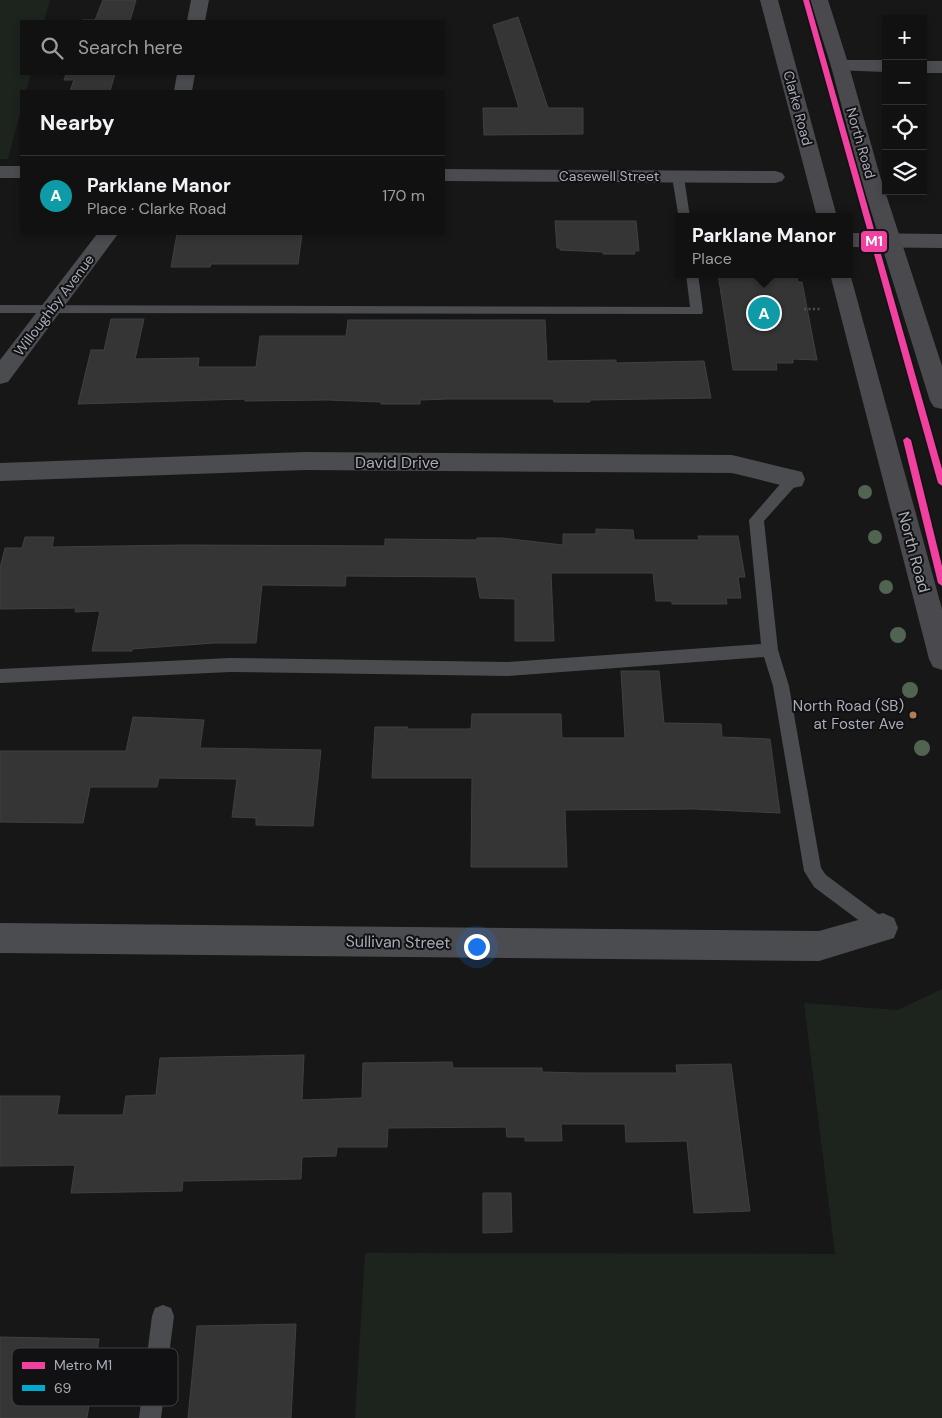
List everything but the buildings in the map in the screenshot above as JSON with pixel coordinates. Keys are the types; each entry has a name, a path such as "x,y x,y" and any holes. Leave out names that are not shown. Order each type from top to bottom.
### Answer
{"main road":[{"name":"Clarke Road","path":"769,0 825,213"},
{"name":"North Road","path":"819,0 840,66 870,176 942,401"},
{"name":"North Road","path":"842,278 942,659"}],"street":[{"path":"196,20 200,0"},
{"path":"840,66 882,66"},
{"path":"927,67 942,67"},
{"path":"183,90 186,75"},
{"path":"0,172 20,172"},
{"name":"Casewell Street","path":"445,175 775,177"},
{"name":"Willoughby Avenue","path":"0,376 107,235"},
{"path":"853,240 942,241"},
{"name":"David Drive","path":"0,472 270,461 732,464 793,479"},
{"name":"Sullivan Street","path":"0,938 818,946 882,928"}],"lane":[{"path":"678,177 683,213"},
{"path":"0,309 697,311 693,278"},
{"path":"793,479 756,520 770,650 780,686 813,871 820,881 882,928"},
{"path":"0,676 230,665 508,669 770,650"},
{"path":"159,1348 163,1316"}],"shaded area":[{"path":"0,0 50,0 44,20 20,20 20,75 31,75 26,90 20,90 20,113 8,159 0,159"},
{"path":"942,989 942,1418 355,1418 365,1253 835,1254 804,1003 898,1010"}],"metro line":[{"name":"M1","path":"806,0 942,483"},
{"name":"M1","path":"907,440 942,583"}],"place":[{"name":"Parklane Manor","path":"764,313"},
{"name":"North Road (SB) at Foster Ave","path":"913,715"}]}
